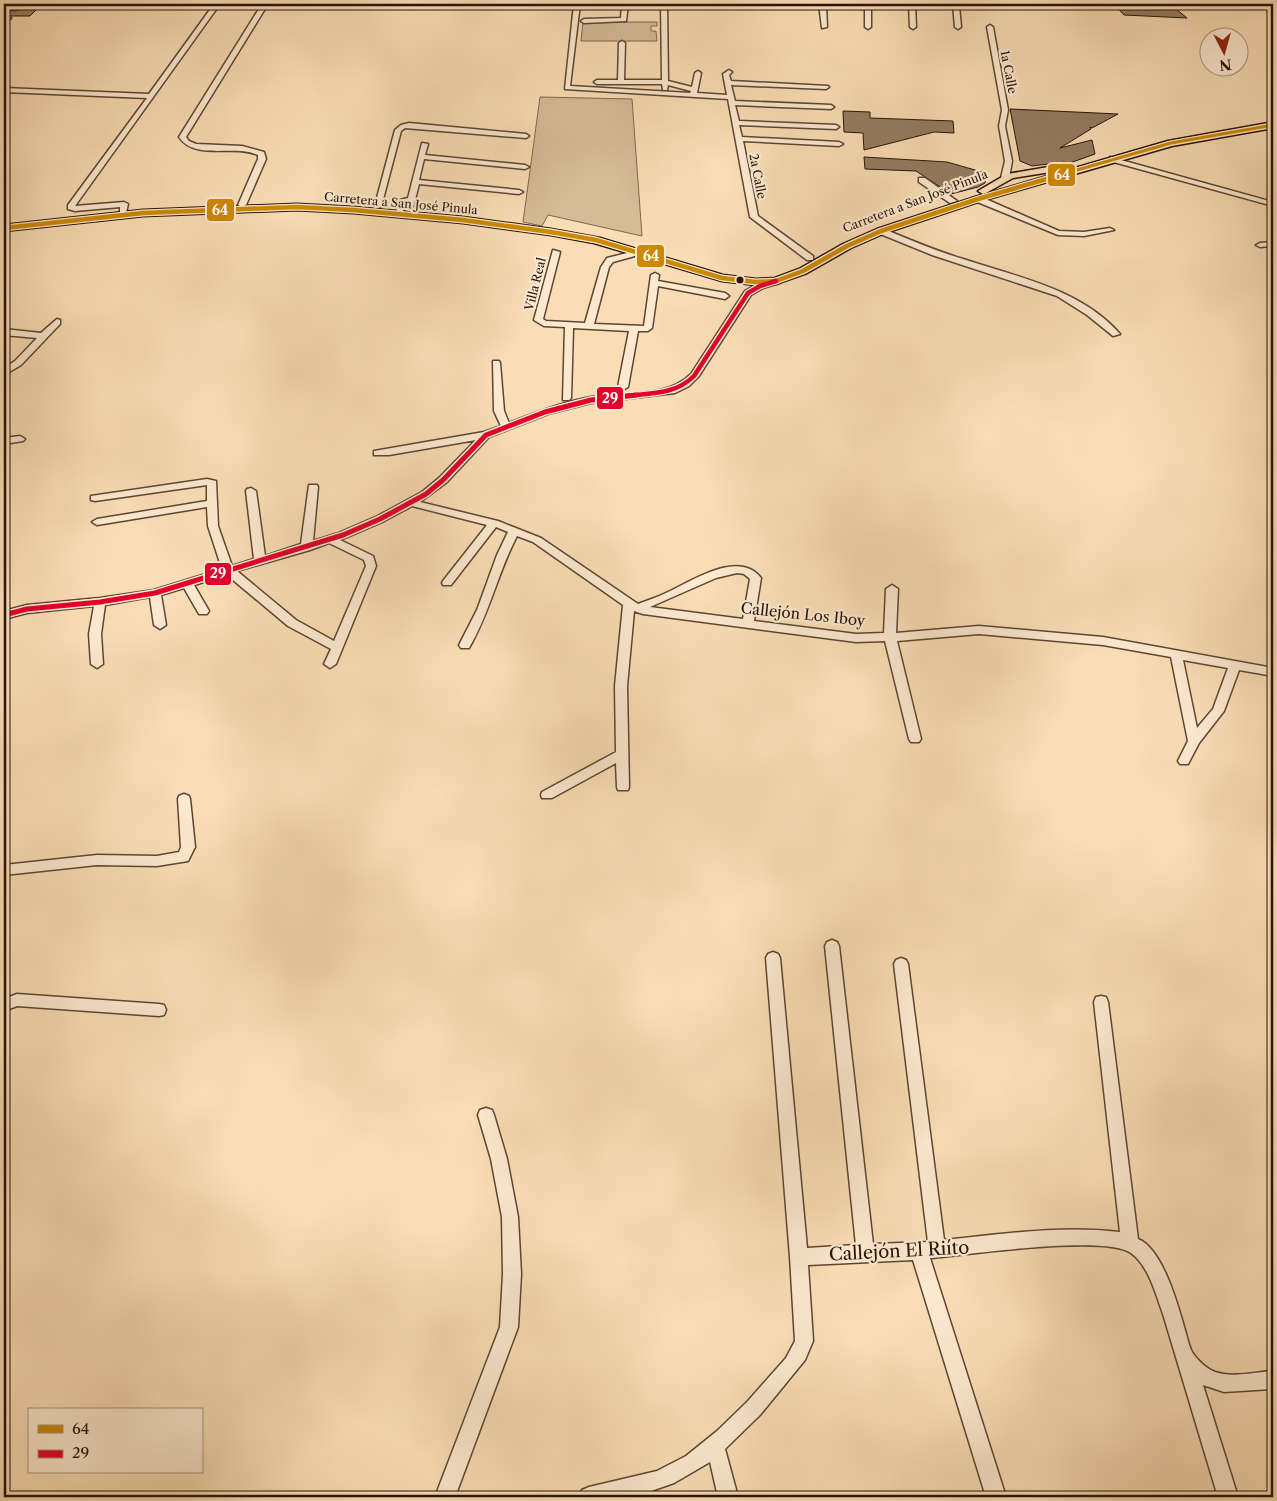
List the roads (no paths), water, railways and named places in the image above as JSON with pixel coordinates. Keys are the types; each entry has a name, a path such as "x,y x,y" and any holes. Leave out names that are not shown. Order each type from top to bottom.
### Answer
{"main road":[{"name":"Carretera a San José Pinula","path":"4,224 123,211 242,205 303,203 377,207 407,206 598,236 707,269 765,275 817,257 881,231 978,199 1171,143 1273,124"},
{"name":"Carretera a San José Pinula","path":"4,228 143,213 297,207 353,210 464,220 596,240 731,280 776,281 803,271 817,257 884,224 985,190 1005,178 1024,172 1072,166 1153,144 1273,124"},
{"path":"1113,159 1113,156 1152,146 1153,144"},
{"path":"1024,172 1038,176 1041,181"},
{"path":"1005,178 1009,184 1022,187"},
{"path":"748,293 756,282 787,273 795,269 798,264"}],"street":[{"path":"123,211 124,204 74,209 71,207 140,115 151,96 217,4"},
{"path":"242,205 262,159 260,154 243,148 193,146 186,143 182,137 265,4"},
{"path":"577,4 567,87 570,89 694,92"},
{"path":"584,12 583,24 624,20 625,4"},
{"path":"664,4 664,92"},
{"path":"824,27 823,4 868,5 868,27"},
{"path":"912,4 913,27"},
{"path":"958,27 957,5 1029,4"},
{"name":"1a Calle","path":"990,27 1005,110 1000,119 1009,167 1005,178"},
{"path":"572,41 581,41"},
{"path":"621,82 622,43"},
{"name":"2a Calle","path":"729,72 726,74 740,123 754,217 817,257"},
{"path":"694,92 698,73"},
{"path":"568,81 665,82 694,92 733,99 831,107"},
{"path":"728,83 826,86"},
{"path":"4,90 151,96"},
{"path":"740,123 836,127"},
{"path":"377,207 398,130 403,126 485,134"},
{"path":"1009,135 1016,167 1024,172"},
{"path":"743,140 840,144"},
{"path":"407,206 417,182 424,144"},
{"path":"422,157 525,167"},
{"path":"1113,159 1273,204"},
{"path":"922,180 954,201"},
{"path":"417,182 519,192"},
{"path":"978,199 1058,233 1077,234 1110,230"},
{"path":"881,231 935,253 1060,294 1090,313 1116,334"},
{"path":"1260,245 1273,244"},
{"name":"Villa Real","path":"556,252 538,320 544,324 634,329"},
{"path":"589,326 605,267 643,254"},
{"path":"623,387 634,329 648,328 655,279 725,296"},
{"path":"731,280 742,285 748,293"},
{"path":"378,453 486,435 545,412 591,400 621,395 667,392 683,386 694,376 748,293 760,286 776,281"},
{"path":"4,372 18,363 57,322"},
{"path":"566,398 569,325"},
{"path":"4,332 42,336"},
{"path":"496,363 499,411 506,426"},
{"path":"4,615 27,609 100,602 155,594 228,570 306,548 365,526 413,503 443,480 486,435"},
{"path":"4,441 20,439"},
{"path":"95,498 207,482 212,483 213,526 228,570 292,623 337,648"},
{"path":"306,548 313,486"},
{"path":"251,492 260,561"},
{"path":"97,522 213,503"},
{"name":"Callejón Los Iboy","path":"413,503 494,523 537,540 634,606 748,624 856,638 917,636 979,630 1102,641 1273,672"},
{"path":"447,583 494,523"},
{"path":"464,646 483,610 502,555 515,530"},
{"path":"330,539 369,558 371,561 330,664"},
{"path":"624,787 621,686 634,606 668,596 691,583 717,572 742,571 752,573 756,578 748,624"},
{"path":"188,584 203,612"},
{"path":"892,589 890,636 915,739"},
{"path":"155,594 160,625"},
{"path":"97,664 95,634 100,602"},
{"path":"1176,654 1194,741"},
{"path":"1184,761 1194,741 1218,711 1235,665"},
{"path":"547,795 623,754"},
{"path":"4,870 97,860 157,861 183,857 188,847 184,799"},
{"path":"832,946 865,1252"},
{"path":"589,1497 648,1483 677,1472 715,1445 769,1390 799,1354 804,1341 799,1257 772,958"},
{"path":"901,964 937,1248"},
{"path":"4,1005 17,1000 159,1010"},
{"path":"1101,1002 1130,1242 1141,1250 1155,1272 1185,1357 1228,1497"},
{"path":"445,1497 509,1327 512,1274 510,1217 499,1159 486,1115"},
{"name":"Callejón El Riíto","path":"799,1257 865,1252 918,1251 1056,1238 1110,1238 1130,1242"},
{"path":"918,1251 996,1497"},
{"path":"1185,1357 1201,1376 1220,1384 1273,1380"},
{"path":"715,1445 728,1497"}]}
